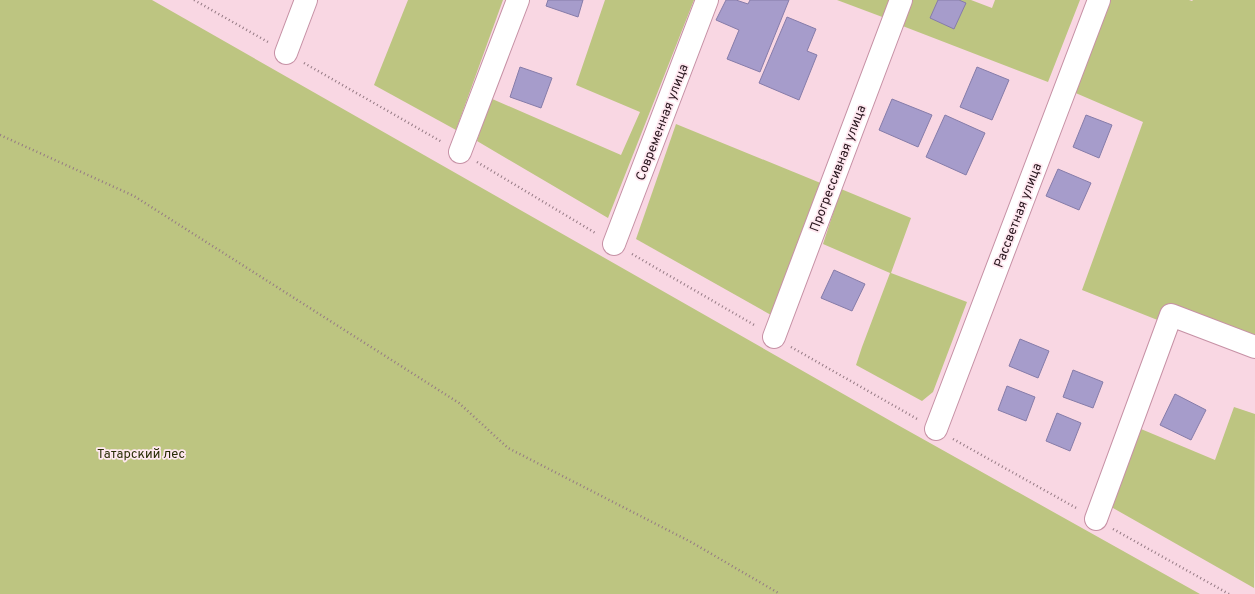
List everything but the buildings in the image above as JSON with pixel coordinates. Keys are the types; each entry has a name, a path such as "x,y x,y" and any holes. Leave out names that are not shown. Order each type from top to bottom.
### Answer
{"street":[{"path":"286,53 306,0"},
{"path":"460,152 518,0"},
{"name":"Современная улица","path":"614,244 707,0"},
{"name":"Прогрессивная улица","path":"774,337 901,0"},
{"name":"Рассветная улица","path":"936,429 1099,0"},
{"path":"1096,519 1171,315 1255,347"}],"path":[{"path":"194,0 460,152 774,337 1229,594"},
{"path":"0,135 134,196 459,403 508,448 691,542 780,594"}],"green space":[{"name":"Татарский лес","path":"0,0 152,0 896,424 1200,594 0,594"},
{"path":"408,0 503,0 456,130 374,85"},
{"path":"605,0 694,0 608,218 477,141 490,98 621,155 640,112 576,85"},
{"path":"837,0 892,0 885,18"},
{"path":"910,0 971,0 992,8 995,0 1080,0 1048,82 900,25"},
{"path":"1107,0 1255,0 1255,355 1155,319 1082,290 1143,122 1064,88"},
{"path":"676,124 823,184 771,315 636,239"},
{"path":"841,189 911,218 891,273 967,302 933,392 922,401 856,365 890,273 823,244"},
{"path":"1234,407 1255,414 1254,588 1113,508 1113,494 1141,429 1215,460"}]}
